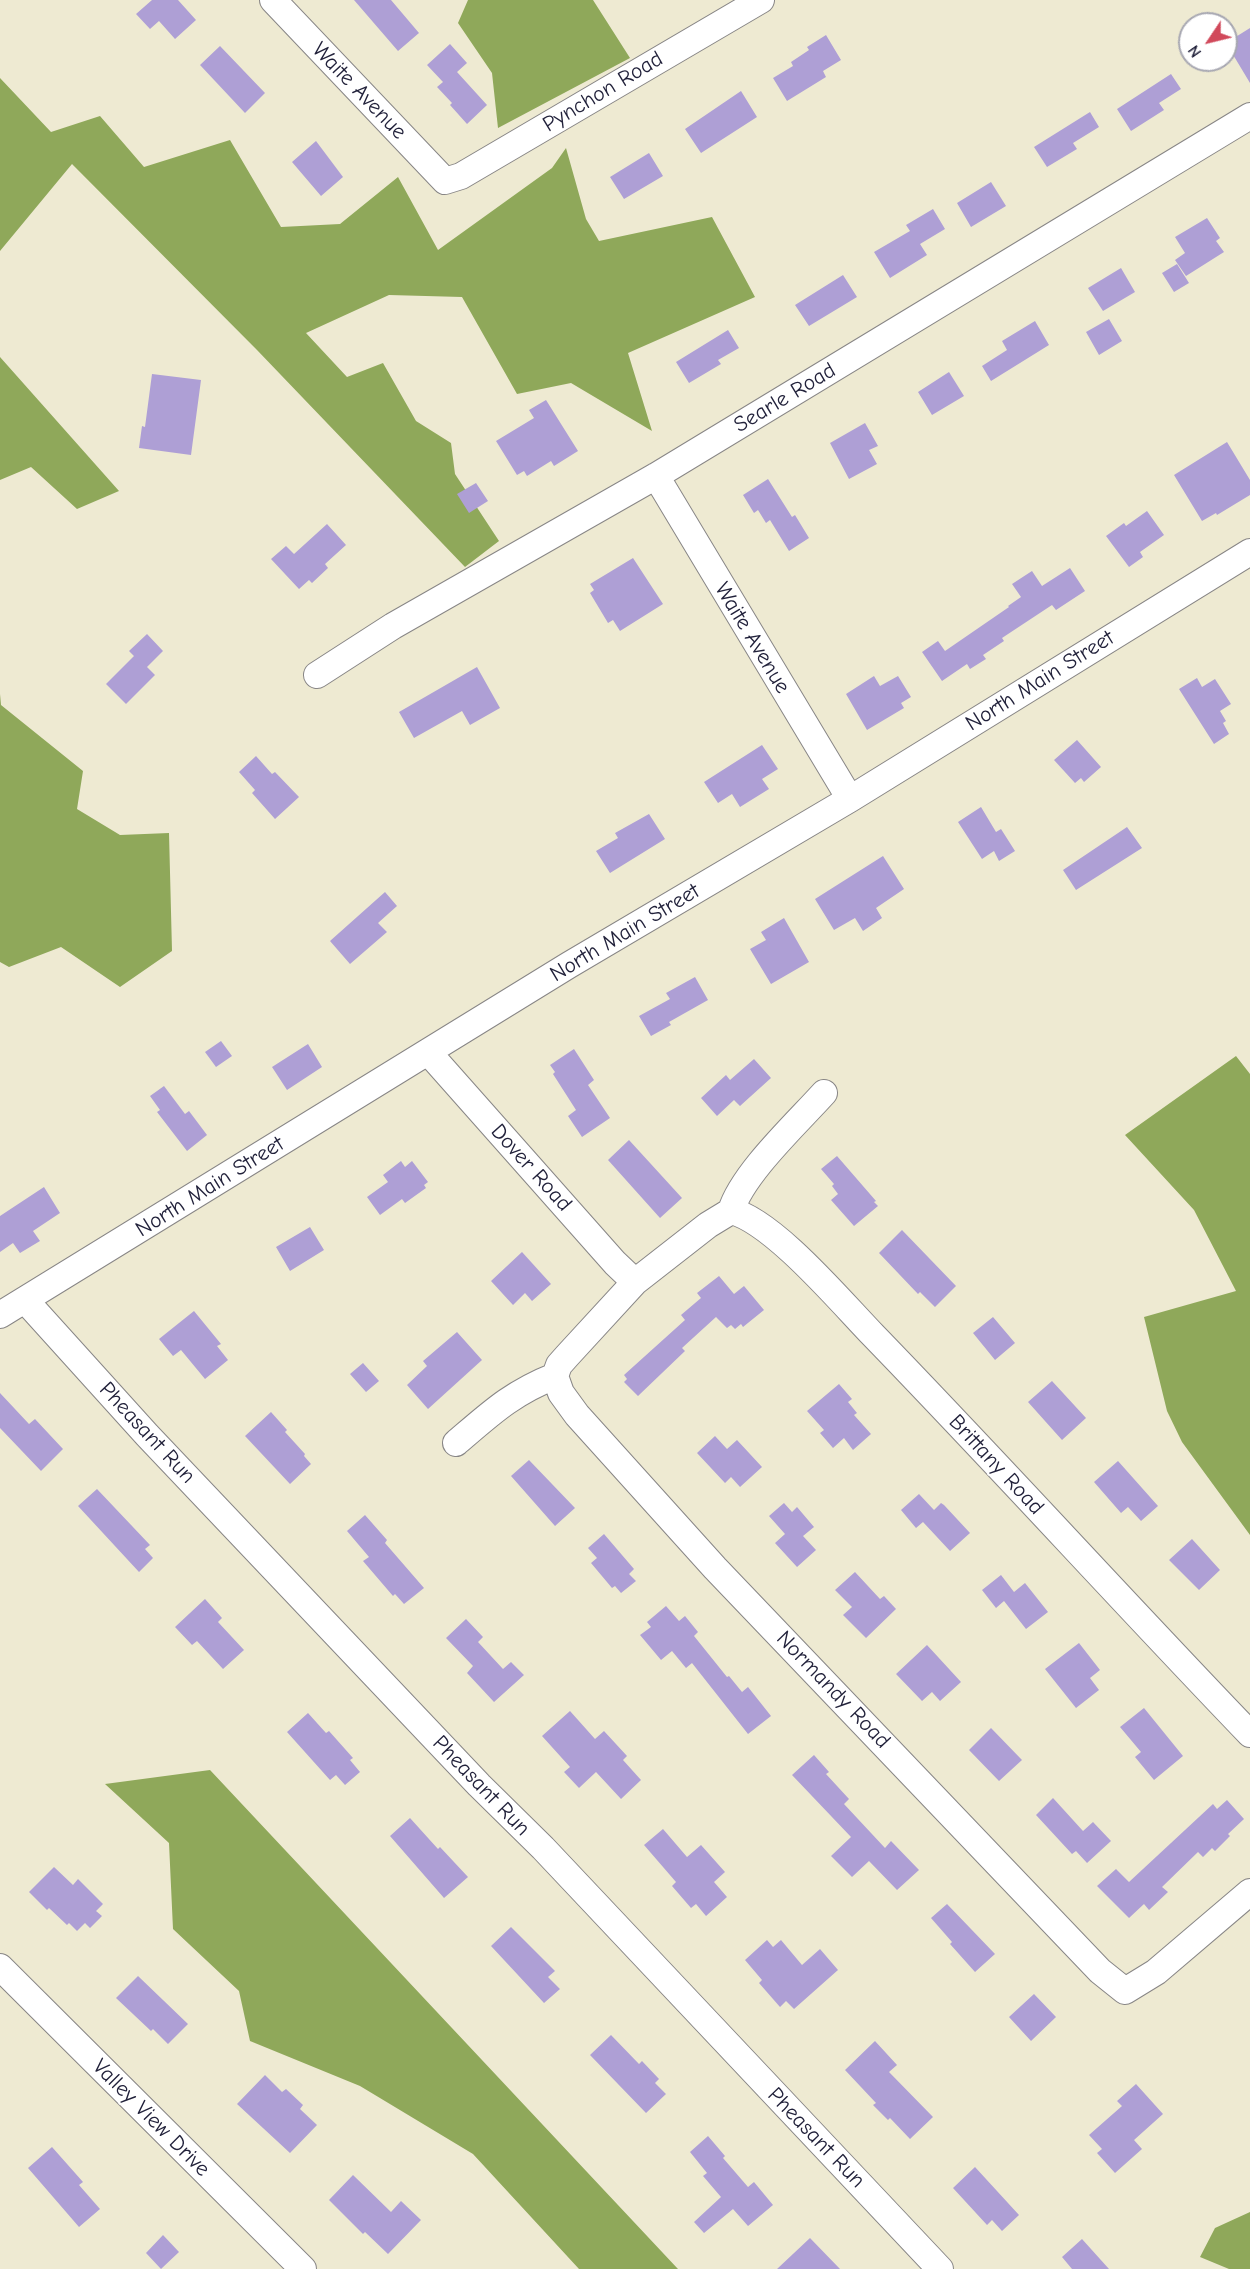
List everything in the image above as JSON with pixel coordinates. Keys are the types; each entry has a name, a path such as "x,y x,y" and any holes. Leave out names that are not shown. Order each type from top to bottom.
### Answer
{"street":[{"name":"Waite Avenue","path":"273,0 445,181"},
{"name":"Pynchon Road","path":"445,181 462,176 760,0"},
{"name":"Searle Road","path":"317,675 393,626 656,476 1250,116"},
{"name":"Waite Avenue","path":"656,476 850,799"},
{"name":"North Main Street","path":"0,1315 569,965 850,799 1250,552"},
{"name":"Dover Road","path":"428,1052 597,1243 635,1282"},
{"path":"456,1443 505,1401 529,1386 555,1376 559,1365 635,1282 708,1225 731,1211 735,1198 747,1179 824,1093"},
{"name":"Brittany Road","path":"731,1211 742,1213 790,1249 940,1404 1250,1734"},
{"name":"Pheasant Run","path":"25,1300 147,1435 479,1785 543,1848 940,2269"},
{"name":"Normandy Road","path":"555,1376 561,1394 577,1415 715,1568 1100,1971 1125,1991 1155,1972 1250,1892"},
{"name":"Valley View Drive","path":"0,1967 303,2269"}],"green space":[{"path":"468,0 593,0 630,58 498,128 492,73 458,23"},
{"path":"0,78 51,132 100,116 144,167 230,140 281,227 340,224 398,177 438,250 552,168 566,148 586,219 599,241 712,217 755,297 628,353 652,431 571,383 517,394 462,297 389,295 306,333 347,377 383,363 416,421 451,443 455,474 499,541 465,567 257,350 72,164 0,251"},
{"path":"0,357 119,491 77,509 31,467 0,480"},
{"path":"0,694 1,705 83,771 77,809 120,835 169,833 172,951 120,987 61,947 9,967 0,962"},
{"path":"1236,1056 1250,1074 1250,1535 1182,1442 1167,1411 1144,1317 1236,1291 1194,1210 1125,1135"},
{"path":"210,1770 678,2269 579,2269 473,2154 360,2086 250,2041 239,1991 173,1929 169,1843 105,1784"},
{"path":"1250,2212 1250,2269 1229,2269 1200,2257 1215,2228"}],"building":[{"path":"152,0 178,0 196,20 175,39 159,21 150,29 136,14"},
{"path":"354,0 391,0 419,33 398,51"},
{"path":"1250,28 1250,83 1238,63 1238,36"},
{"path":"826,35 841,60 823,71 826,77 787,101 773,78 793,66 791,62 809,50 807,47"},
{"path":"450,44 467,63 457,72 487,105 467,124 437,87 443,82 427,65"},
{"path":"220,46 265,93 245,113 200,65"},
{"path":"1171,74 1181,89 1159,103 1164,110 1131,131 1117,109"},
{"path":"741,91 757,117 701,153 685,129"},
{"path":"1090,112 1099,127 1073,143 1077,149 1047,167 1034,147"},
{"path":"316,141 343,177 321,196 292,162"},
{"path":"649,153 663,176 624,199 610,177"},
{"path":"991,182 1006,206 971,227 957,203"},
{"path":"933,209 945,229 920,244 927,255 890,278 874,252 910,231 906,225"},
{"path":"1207,218 1220,238 1216,241 1224,252 1186,276 1175,260 1185,253 1175,237"},
{"path":"1177,264 1189,283 1174,292 1162,273"},
{"path":"1121,268 1135,292 1103,311 1088,288"},
{"path":"843,275 857,297 809,326 795,305"},
{"path":"1109,319 1122,341 1099,355 1086,332"},
{"path":"1035,321 1049,345 991,381 982,366 1007,350 1002,341"},
{"path":"728,330 739,348 718,360 721,364 689,383 676,362"},
{"path":"949,372 964,396 932,415 918,392"},
{"path":"152,374 201,380 191,455 139,448 142,426 145,427"},
{"path":"546,400 578,451 554,466 551,461 527,476 524,471 517,475 496,441 534,418 529,410"},
{"path":"865,423 878,446 869,450 877,464 849,479 830,443"},
{"path":"1227,442 1250,480 1250,495 1217,515 1216,513 1202,521 1174,475"},
{"path":"768,479 792,517 795,515 809,538 789,551 770,520 766,523 758,510 754,513 743,495"},
{"path":"476,483 488,501 469,513 457,494"},
{"path":"1147,511 1164,535 1140,552 1143,557 1129,567 1106,536 1124,523 1126,526"},
{"path":"327,524 346,545 325,564 328,568 312,583 309,580 299,589 271,559 286,546 294,554"},
{"path":"633,558 663,604 620,631 613,620 608,623 590,593 594,590 590,584"},
{"path":"1070,568 1085,591 1056,610 1052,605 1002,638 1004,641 983,655 986,659 970,669 967,664 942,681 922,652 938,641 945,651 1009,607 1021,597 1012,584 1032,571 1042,586"},
{"path":"147,634 163,651 147,667 155,675 126,704 106,684 134,656 129,651"},
{"path":"477,667 500,708 470,725 462,711 414,738 399,712"},
{"path":"874,676 880,686 898,676 911,697 901,703 904,708 867,730 846,694"},
{"path":"1197,678 1202,687 1215,679 1231,704 1220,711 1226,721 1223,723 1229,734 1214,744 1179,689"},
{"path":"1077,740 1101,767 1084,782 1081,778 1075,783 1054,760"},
{"path":"762,745 778,769 762,779 769,789 740,807 732,794 718,803 704,782"},
{"path":"256,756 272,774 275,772 299,797 275,819 252,793 255,790 239,772"},
{"path":"981,807 996,832 1001,829 1015,851 999,861 994,851 982,859 958,822"},
{"path":"649,814 665,839 610,873 596,851 618,838 615,833"},
{"path":"1127,827 1142,848 1076,890 1063,870"},
{"path":"883,856 904,889 876,908 882,918 863,931 855,918 834,930 815,899"},
{"path":"385,892 397,906 378,923 387,932 350,964 330,941"},
{"path":"784,918 809,962 771,984 750,949 766,940 761,932"},
{"path":"695,977 708,1000 669,1022 671,1025 651,1036 639,1016 670,999 666,993"},
{"path":"221,1041 232,1056 216,1067 205,1052"},
{"path":"308,1044 322,1067 287,1090 272,1067"},
{"path":"574,1049 594,1080 588,1085 610,1118 582,1137 568,1116 576,1110 553,1074 555,1072 550,1065"},
{"path":"754,1059 771,1078 740,1106 734,1100 717,1116 701,1098 726,1075 730,1080"},
{"path":"164,1086 185,1114 189,1111 207,1135 187,1151 157,1112 160,1110 150,1096"},
{"path":"629,1140 682,1198 660,1218 608,1160"},
{"path":"837,1156 878,1206 854,1226 831,1200 838,1194 832,1186 834,1184 821,1169"},
{"path":"401,1161 405,1167 412,1161 428,1182 424,1185 426,1188 405,1203 402,1199 380,1215 367,1197 388,1182 383,1175"},
{"path":"44,1187 60,1213 33,1231 40,1241 20,1253 13,1243 0,1252 0,1216"},
{"path":"310,1227 324,1250 290,1271 276,1247"},
{"path":"902,1230 956,1286 935,1307 920,1292 918,1294 879,1253"},
{"path":"522,1252 551,1284 532,1301 525,1293 513,1305 491,1281"},
{"path":"719,1276 734,1294 744,1286 764,1310 743,1327 741,1324 735,1329 731,1325 727,1328 716,1317 682,1348 685,1351 638,1396 624,1382 627,1379 624,1375 685,1320 681,1315 701,1298 697,1293"},
{"path":"194,1311 221,1344 217,1346 228,1360 205,1379 181,1350 173,1356 159,1339"},
{"path":"993,1317 1015,1343 995,1360 973,1333"},
{"path":"457,1332 482,1360 428,1409 407,1385 427,1366 423,1361"},
{"path":"363,1363 379,1381 366,1392 350,1374"},
{"path":"1052,1381 1086,1418 1062,1440 1028,1402"},
{"path":"839,1384 852,1399 848,1402 857,1413 854,1415 871,1434 853,1450 844,1438 833,1448 820,1433 824,1430 807,1411"},
{"path":"0,1393 29,1424 35,1419 63,1449 41,1471 0,1428"},
{"path":"271,1412 311,1464 290,1484 245,1436"},
{"path":"715,1436 727,1449 737,1440 762,1467 740,1487 731,1477 725,1483 697,1453"},
{"path":"529,1460 575,1508 555,1526 511,1476"},
{"path":"1118,1461 1158,1506 1141,1521 1128,1507 1121,1513 1094,1482"},
{"path":"97,1489 150,1545 145,1549 153,1558 139,1572 78,1506"},
{"path":"919,1494 934,1510 941,1503 944,1505 970,1533 950,1551 923,1522 916,1528 901,1510"},
{"path":"784,1503 792,1512 797,1507 814,1527 803,1536 816,1550 797,1567 775,1543 785,1534 769,1516"},
{"path":"365,1515 387,1540 385,1543 424,1588 404,1604 395,1594 393,1596 363,1561 369,1557 347,1531"},
{"path":"604,1534 634,1569 629,1574 636,1581 621,1593 615,1586 612,1588 591,1563 597,1558 588,1548"},
{"path":"1192,1539 1220,1570 1199,1590 1169,1560"},
{"path":"855,1572 880,1599 884,1596 896,1609 866,1638 843,1615 852,1607 835,1590"},
{"path":"1001,1575 1014,1592 1025,1583 1048,1612 1026,1629 1004,1601 996,1608 982,1590"},
{"path":"205,1599 222,1618 218,1622 244,1650 223,1669 197,1641 192,1645 175,1627"},
{"path":"666,1606 679,1621 685,1616 698,1632 694,1636 727,1677 729,1676 742,1692 748,1687 771,1716 748,1734 692,1663 686,1668 672,1651 661,1660 640,1635 651,1627 647,1622"},
{"path":"466,1619 483,1637 478,1642 503,1669 511,1662 524,1675 494,1702 467,1673 473,1666 446,1638"},
{"path":"1079,1643 1100,1670 1090,1678 1099,1690 1076,1708 1045,1669"},
{"path":"927,1645 961,1682 940,1701 932,1692 922,1701 896,1674"},
{"path":"1144,1708 1183,1756 1154,1780 1135,1757 1141,1752 1120,1727"},
{"path":"570,1711 595,1739 604,1731 627,1756 623,1760 641,1780 621,1799 596,1772 579,1788 564,1772 570,1767 542,1736"},
{"path":"308,1713 326,1733 329,1731 353,1758 350,1760 360,1772 345,1785 336,1775 330,1780 287,1732"},
{"path":"991,1728 1022,1760 999,1781 969,1750"},
{"path":"814,1755 829,1772 826,1774 849,1799 844,1804 885,1848 891,1841 919,1870 897,1890 869,1861 852,1877 831,1856 851,1837 792,1775"},
{"path":"1053,1798 1083,1831 1093,1822 1111,1841 1087,1863 1076,1851 1072,1854 1036,1815"},
{"path":"1227,1800 1244,1819 1215,1851 1212,1848 1203,1857 1198,1852 1162,1887 1168,1892 1149,1910 1144,1904 1129,1918 1097,1886 1116,1869 1129,1882 1213,1804 1217,1809"},
{"path":"410,1818 468,1877 444,1898 390,1836"},
{"path":"663,1829 687,1857 701,1845 725,1872 714,1882 727,1897 706,1916 696,1904 691,1908 672,1886 676,1882 644,1845"},
{"path":"54,1867 73,1885 78,1879 103,1904 96,1911 102,1916 90,1928 85,1923 77,1931 49,1908 47,1910 29,1892"},
{"path":"947,1904 995,1954 975,1972 931,1918"},
{"path":"511,1927 555,1971 548,1977 560,1989 544,2003 491,1946"},
{"path":"767,1940 773,1947 781,1940 802,1965 820,1949 838,1970 794,2009 786,2001 780,2007 759,1983 762,1980 745,1960"},
{"path":"138,1976 188,2024 168,2044 116,1998"},
{"path":"1034,1994 1056,2017 1031,2041 1009,2017"},
{"path":"611,2035 639,2064 642,2061 659,2079 655,2083 666,2094 646,2113 590,2055"},
{"path":"875,2041 897,2065 889,2072 933,2117 910,2139 890,2118 888,2120 873,2105 876,2103 845,2070"},
{"path":"265,2075 282,2092 286,2089 303,2105 300,2109 317,2125 290,2153 237,2104"},
{"path":"1136,2084 1163,2114 1134,2140 1142,2149 1115,2173 1097,2153 1102,2149 1089,2135 1122,2106 1117,2101"},
{"path":"708,2136 748,2187 754,2182 773,2205 748,2226 733,2209 704,2233 694,2222 721,2197 703,2176 707,2173 690,2152"},
{"path":"52,2147 83,2182 79,2185 100,2209 79,2227 28,2168"},
{"path":"975,2167 1019,2215 1002,2231 992,2220 987,2225 953,2188"},
{"path":"353,2175 391,2212 401,2201 421,2220 388,2254 365,2232 363,2234 329,2200"},
{"path":"163,2235 179,2252 161,2269 146,2253"},
{"path":"810,2238 840,2269 777,2269"},
{"path":"1082,2239 1109,2269 1072,2269 1062,2257"}]}
